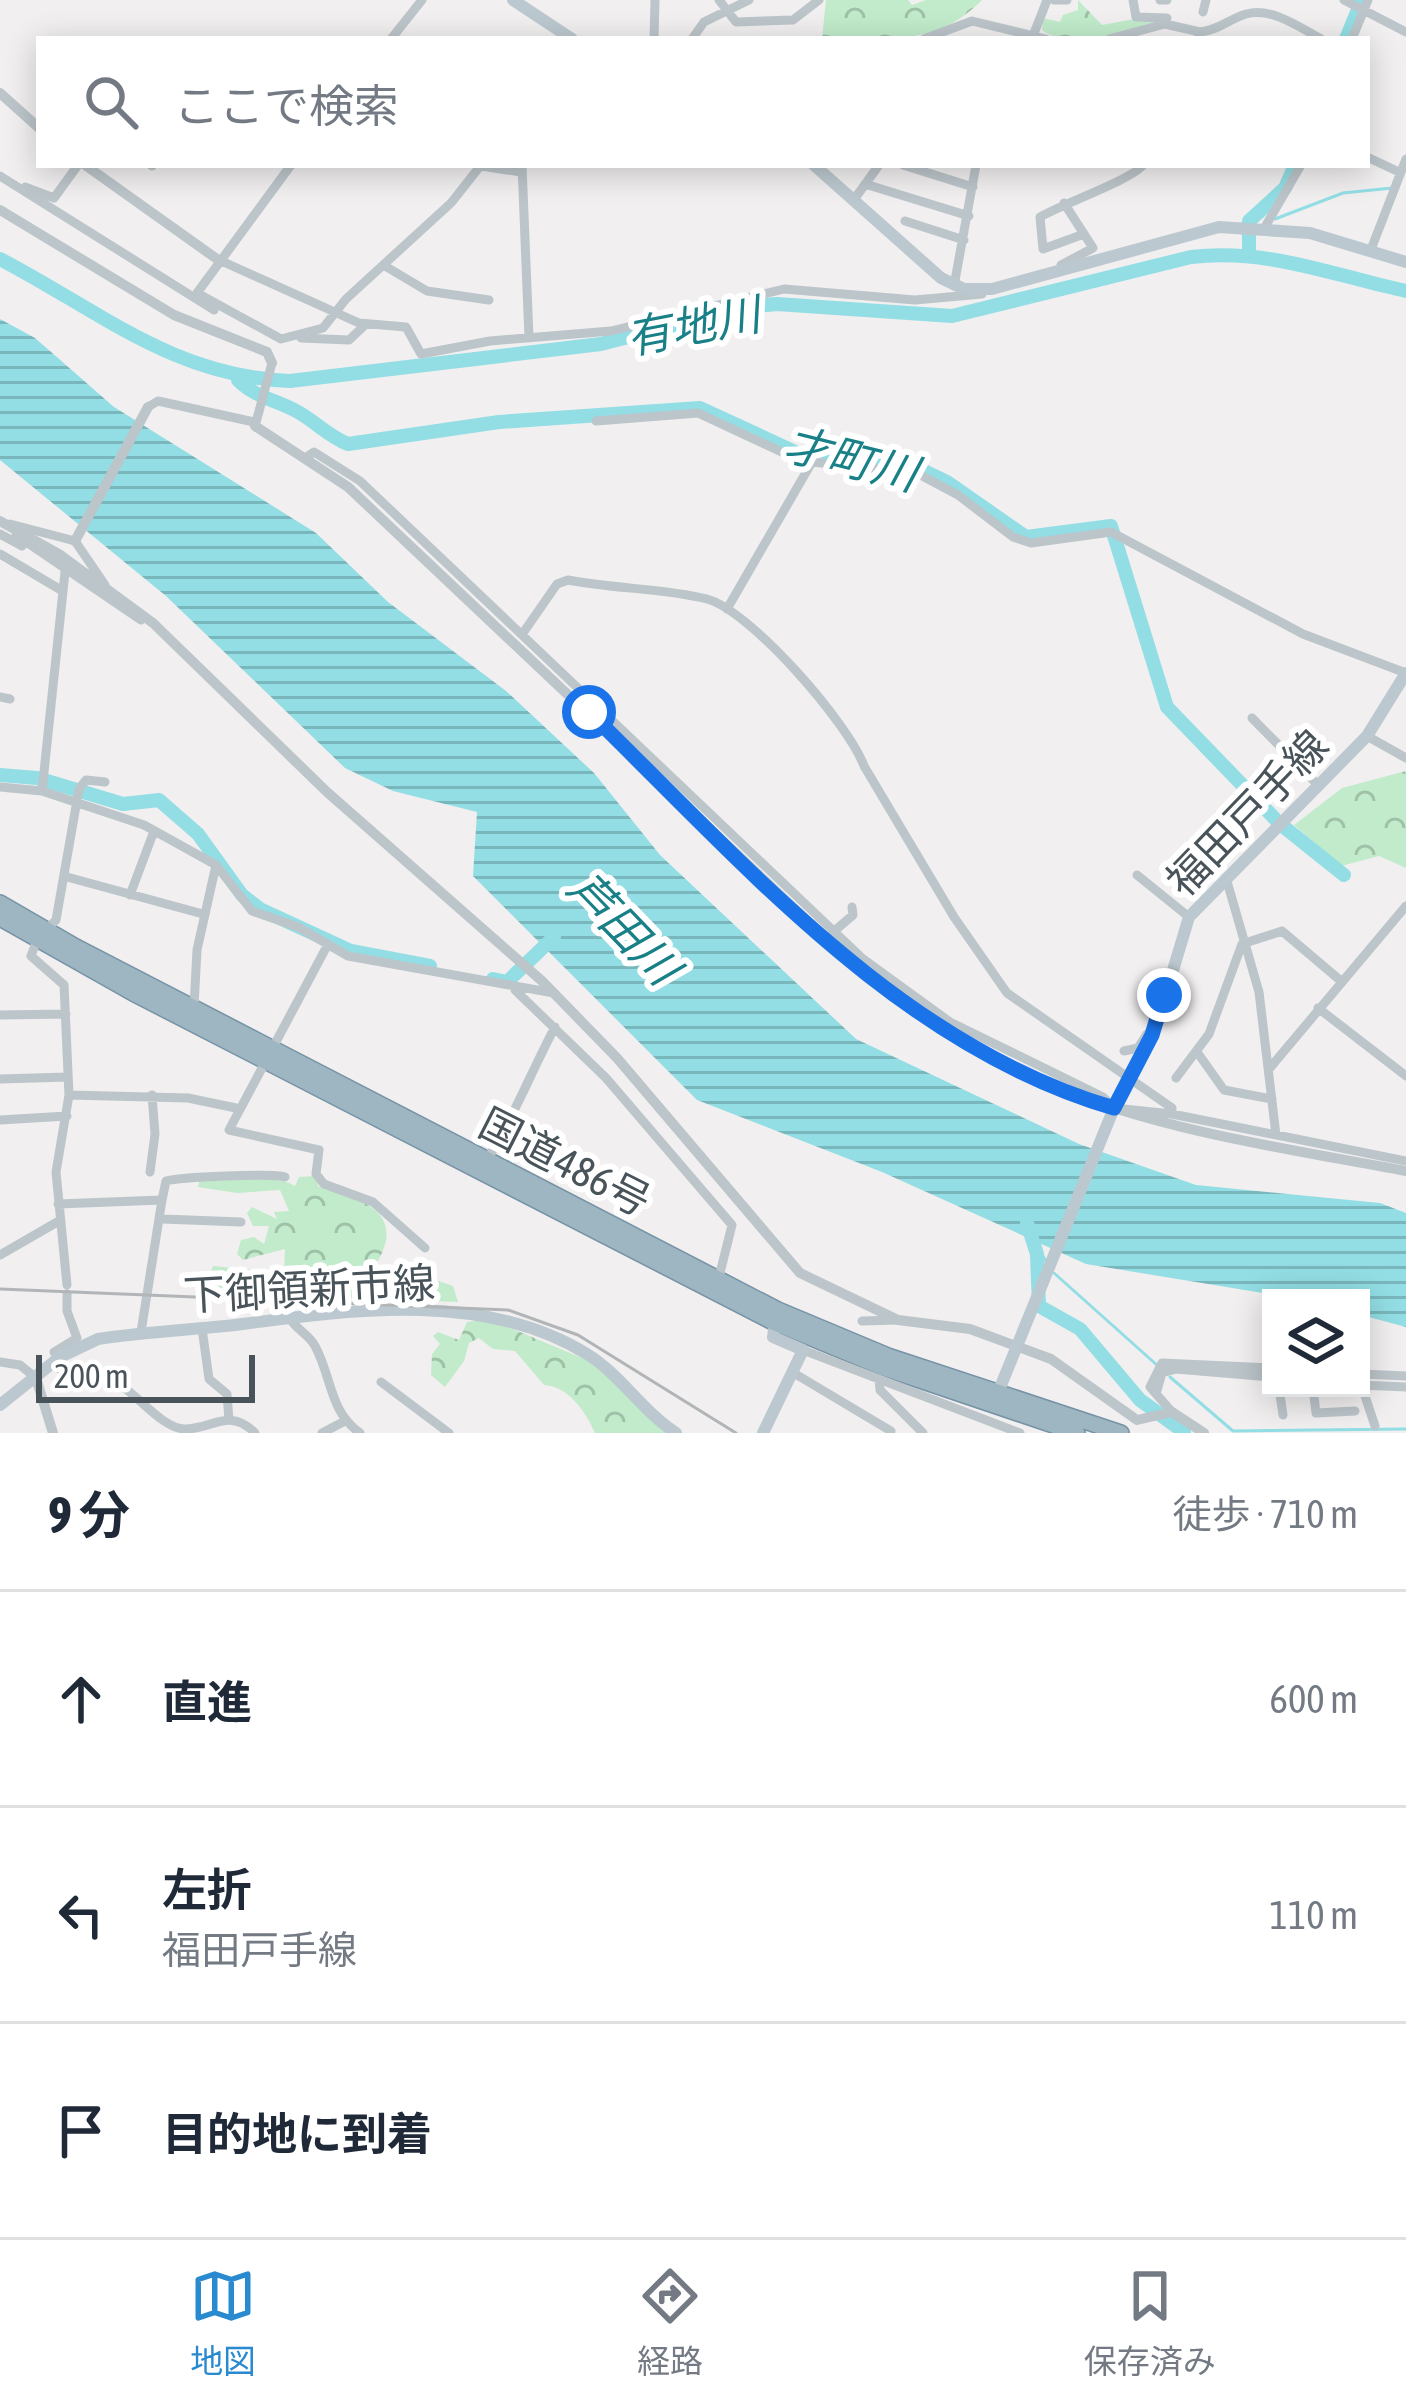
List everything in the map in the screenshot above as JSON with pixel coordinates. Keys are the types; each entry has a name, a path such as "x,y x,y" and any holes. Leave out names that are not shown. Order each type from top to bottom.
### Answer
{"highway":[{"name":"国道486号","path":"0,903 41,936 776,1316 1077,1433"},
{"name":"国道486号","path":"0,917 194,1010 269,1056 718,1281 776,1316"},
{"name":"国道486号","path":"994,1400 1121,1433"}],"main road":[{"path":"513,0 567,36"},
{"path":"817,168 954,286 992,289 1219,227 1310,233 1406,262"},
{"name":"福田戸手線","path":"994,1400 1113,1110 1152,1035 1189,917 1367,736 1406,673"},
{"name":"下御領新市線","path":"0,1405 56,1360 98,1339 374,1310 512,1320 590,1356 649,1415 676,1433"},
{"path":"763,1433 803,1351 773,1337 776,1316"}],"street":[{"path":"393,36 422,0"},
{"path":"654,36 655,0"},
{"path":"719,0 736,22 794,20 819,0"},
{"path":"694,36 704,22 749,0"},
{"path":"936,36 972,21 1033,36 1050,0 1066,0"},
{"path":"1344,0 1406,32"},
{"path":"1353,36 1368,0"},
{"path":"1135,1 1136,17 1169,18 1172,24"},
{"path":"1122,36 1172,24 1199,36 1252,12 1282,17 1316,36"},
{"path":"0,93 36,125"},
{"path":"1370,158 1399,172"},
{"path":"1370,252 1406,159"},
{"path":"14,184 54,198 79,168"},
{"path":"85,168 217,260 366,324 406,327 421,354 611,331 784,290 915,300 984,294 992,289"},
{"path":"242,321 197,293 289,168"},
{"path":"0,176 186,296 281,339 323,328 479,168"},
{"path":"827,177 834,168"},
{"path":"853,200 877,168"},
{"path":"912,168 974,188"},
{"path":"954,286 976,168"},
{"path":"1084,234 1043,249 1040,217 1136,175 1141,168"},
{"path":"1254,226 1285,202 1300,168"},
{"path":"521,169 529,338"},
{"path":"865,184 969,216"},
{"path":"897,239 914,199"},
{"path":"1046,274 1093,248 1064,203"},
{"path":"0,210 174,315 266,352 272,362"},
{"path":"905,221 964,240"},
{"path":"385,266 427,291 489,300"},
{"path":"295,335 349,340 366,324"},
{"path":"254,422 281,339"},
{"path":"75,541 148,407 158,401 254,422 308,456 461,590 871,977 935,1023 1024,1072 1113,1110 1406,1171"},
{"path":"596,421 698,412 812,462 915,472 958,495 1013,537 1031,542 1111,532 1303,634 1406,673"},
{"path":"308,456 314,452 360,482 832,933 950,1022 1113,1110 1172,1114 1406,1159"},
{"path":"727,609 812,462"},
{"path":"2,526 75,541 105,585"},
{"path":"2,526 65,572 153,623"},
{"path":"2,526 105,585 153,623 327,792 554,994 631,1075 800,1273 898,1320"},
{"path":"0,554 61,590"},
{"path":"42,784 65,572"},
{"path":"523,633 557,584 568,580 709,600 727,609 821,696 853,736 875,785 995,980 1172,1108 1172,1114"},
{"path":"1252,718 1317,784"},
{"path":"1367,736 1406,758"},
{"path":"105,782 86,780 79,796 56,920 31,956 64,985 66,1014 69,1095 56,1172 67,1310 77,1338 54,1352 64,1374 120,1385 176,1428 229,1420 246,1424 255,1433"},
{"path":"0,787 42,784 154,831 216,866 252,910 298,927 348,956 554,994"},
{"path":"130,895 154,831"},
{"path":"194,1010 203,914 216,866"},
{"path":"1138,875 1189,917"},
{"path":"67,878 203,914"},
{"path":"1226,878 1247,944 1276,1136"},
{"path":"1269,1069 1406,906"},
{"path":"832,933 853,915 852,907"},
{"path":"1176,1078 1198,1052 1242,944 1282,931 1341,981"},
{"path":"327,946 236,1108 229,1130 319,1150 316,1174 324,1184 373,1202 425,1248"},
{"path":"863,959 871,977"},
{"path":"514,988 555,1027 732,1225 718,1281"},
{"path":"1318,1008 1406,1076"},
{"path":"0,1015 66,1014"},
{"path":"485,1162 525,1095 529,1074 555,1027"},
{"path":"1124,1052 1152,1035"},
{"path":"1198,1052 1224,1090 1273,1099"},
{"path":"0,1079 68,1077"},
{"path":"69,1095 152,1095 236,1108"},
{"path":"150,1172 155,1134 152,1095"},
{"path":"0,1120 67,1116"},
{"path":"141,1332 166,1181 189,1173 244,1180 286,1177"},
{"path":"58,1204 163,1200"},
{"path":"163,1219 241,1222"},
{"path":"0,1256 59,1222"},
{"path":"289,1317 297,1331 312,1341 345,1421 360,1433"},
{"path":"862,1321 898,1320 1019,1338 1137,1420 1172,1412"},
{"path":"202,1328 209,1379 226,1394 229,1420"},
{"path":"803,1351 1020,1433"},
{"path":"0,1362 20,1365 36,1378 53,1433"},
{"path":"1204,1433 1156,1398 1149,1379 1162,1363 1262,1368"},
{"path":"1156,1398 1162,1373 1176,1369 1262,1376"},
{"path":"792,1372 891,1432 903,1413"},
{"path":"1370,1374 1406,1376"},
{"path":"879,1380 880,1390 923,1433"},
{"path":"381,1382 449,1433"},
{"path":"1370,1385 1406,1387"},
{"path":"1281,1397 1283,1415"},
{"path":"1314,1397 1316,1413 1355,1412"},
{"path":"1365,1397 1375,1426"},
{"path":"322,1433 345,1421"}],"green space":[{"path":"826,0 908,0 912,5 926,0 982,0 928,33 822,36"},
{"path":"1078,0 1102,25 1134,19 1165,22 1111,36 1054,36 1042,30 1043,18 1060,22 1063,15 1078,10"},
{"path":"1406,771 1406,868 1379,856 1341,866 1294,825 1342,788"},
{"path":"317,1176 318,1186 364,1202 383,1220 384,1248 375,1266 413,1264 430,1278 453,1286 458,1302 235,1293 207,1283 213,1266 284,1273 285,1249 243,1260 237,1254 241,1240 254,1237 264,1244 269,1226 253,1226 247,1213 252,1207 277,1219 274,1212 289,1211 280,1190 237,1193 198,1187 200,1179 263,1178 295,1186 299,1177"},
{"path":"489,1319 594,1363 669,1433 595,1433 575,1402 561,1390 544,1385 515,1351 493,1349 479,1338 469,1343 464,1361 445,1387 431,1375 432,1354 440,1344 433,1336 438,1332 459,1340 467,1322"}],"water":[{"name":"芦田川","path":"0,319 35,338 114,407 316,533 388,602 506,691 594,773 660,855 856,1039 1079,1144 1196,1185 1380,1203 1406,1213 1406,1327 1370,1317 1370,1289 1262,1289 1262,1293 1086,1264 882,1172 697,1100 473,876 477,812 393,791 345,768 166,596 0,460"}],"waterway":[{"path":"1347,36 1362,0"},
{"path":"1249,253 1249,221 1285,188 1294,168"},
{"path":"1275,219 1343,193 1392,188"},
{"path":"1258,212 1263,216"},
{"name":"有地川","path":"0,259 173,354 209,367 290,381 601,344 744,307 777,304 952,316 1191,257 1273,260 1406,291"},
{"name":"才町川","path":"238,380 348,444 499,422 700,408 804,456 916,467 947,482 1026,537 1111,526 1167,707 1279,823 1344,875"},
{"path":"0,775 37,778 123,804 159,800 198,834 242,895 260,909 351,951 430,966"},
{"path":"493,979 507,982 554,937"},
{"path":"1027,1223 1037,1254 1039,1306 1080,1329 1140,1400 1184,1432"},
{"path":"1036,1242 1045,1260"},
{"path":"1054,1273 1158,1366"},
{"path":"1170,1377 1233,1431 1406,1429"}],"railway":[{"path":"0,1289 508,1310 578,1335 736,1433"}],"route":[{"path":"589,712 854,964 935,1023 1024,1072 1114,1108 1156,1027 1164,995"}]}
